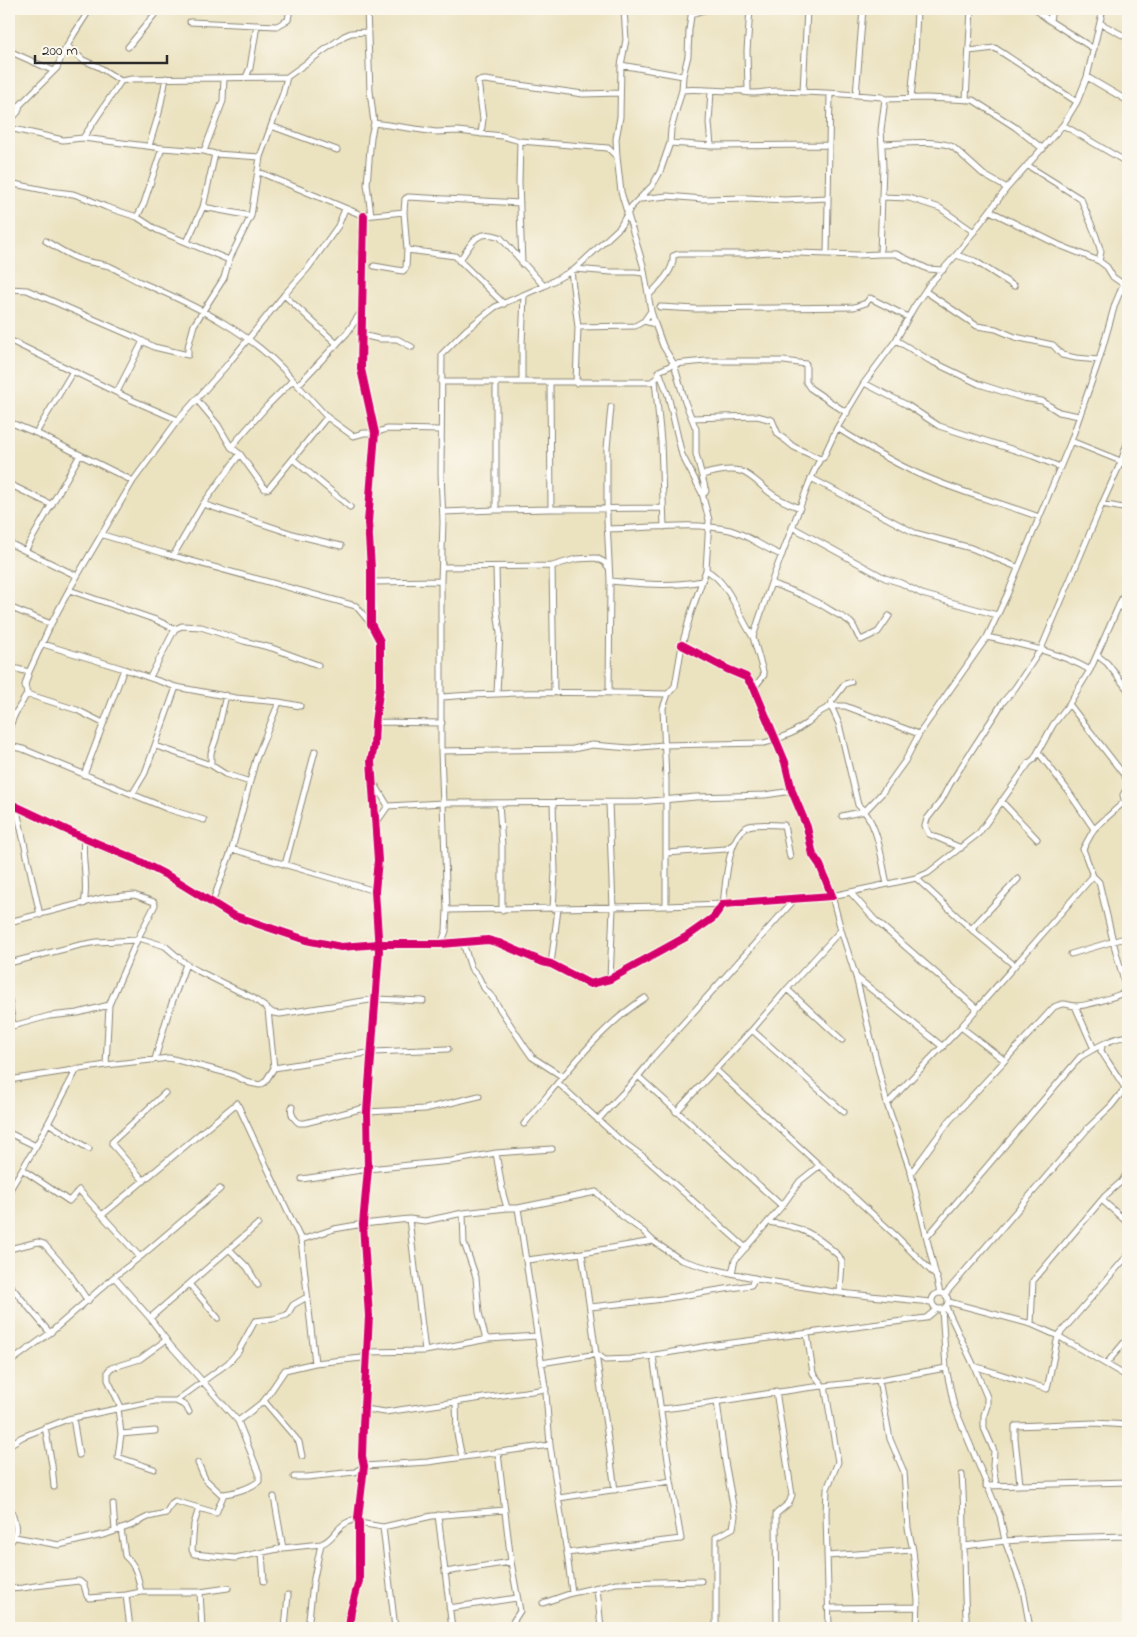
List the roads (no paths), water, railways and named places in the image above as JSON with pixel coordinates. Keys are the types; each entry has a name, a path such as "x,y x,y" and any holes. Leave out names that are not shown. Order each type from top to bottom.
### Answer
{"street":[{"path":"9,122 18,112 20,105 57,68 67,46 90,9"},
{"path":"128,47 159,9"},
{"path":"190,22 281,25 288,20 290,9"},
{"path":"367,9 366,32 374,123 367,184 371,215"},
{"path":"624,9 626,40 621,65 620,117 616,139 621,192 643,265 643,273 655,324 663,346 674,364 685,402 696,429 696,454 706,491 702,493"},
{"path":"441,944 446,931 447,910 441,751 442,354 466,330 495,307 544,286 573,270 620,227 634,204 641,199 657,178 670,143 671,129 682,90 682,76 688,56 692,11 708,9"},
{"path":"750,9 748,90 744,92 761,94 775,91 856,95 882,97 885,99 973,100 1015,127 1043,149"},
{"path":"803,92 807,9"},
{"path":"856,95 863,9"},
{"path":"911,98 917,9"},
{"path":"966,100 971,9"},
{"path":"1036,9 1042,16 1094,49"},
{"path":"1050,21 1052,9"},
{"path":"753,637 771,583 811,478 837,428 864,383 896,340 925,291 956,255 1007,188 1063,125 1087,77 1103,9"},
{"path":"1100,23 1128,38"},
{"path":"246,77 250,68 257,25"},
{"path":"67,46 83,60 99,67 121,81 166,78 287,77 351,32 366,32"},
{"path":"969,51 995,48 1076,102"},
{"path":"9,51 54,71"},
{"path":"621,65 682,76"},
{"path":"9,289 27,290 154,347 188,355 188,347 194,325 224,278 229,260 251,216 260,157 284,94 287,77"},
{"path":"1087,77 1128,101"},
{"path":"149,146 159,113 166,78"},
{"path":"204,151 223,100 224,78"},
{"path":"482,134 483,119 478,81 485,80 583,94 619,93"},
{"path":"83,138 121,81"},
{"path":"682,90 748,90"},
{"path":"711,91 709,123 711,146"},
{"path":"826,254 830,94"},
{"path":"880,254 883,166 881,130 885,99"},
{"path":"9,105 18,112"},
{"path":"374,123 436,132 458,131 520,141 608,148 617,156"},
{"path":"1063,125 1128,163"},
{"path":"271,126 337,150"},
{"path":"9,128 63,140 83,138 162,148 204,151 215,154 260,157"},
{"path":"608,148 616,139"},
{"path":"520,141 519,182 522,264"},
{"path":"882,144 911,142 947,144 984,174 1007,188"},
{"path":"670,143 711,146 828,145"},
{"path":"137,217 144,204 162,148"},
{"path":"187,242 202,207 215,154"},
{"path":"1027,165 1081,199 1101,252 1099,261"},
{"path":"258,172 364,216 404,212"},
{"path":"9,183 73,194 137,217 157,230 229,260"},
{"path":"641,199 667,196 703,199 748,198 785,200 827,198"},
{"path":"374,266 403,271 406,268 407,250 404,212 405,199 408,197 520,203"},
{"path":"882,198 909,198 940,208 974,232"},
{"path":"202,207 251,216"},
{"path":"9,728 27,694 25,685 29,672 51,624 133,481 178,420 308,268 338,226 345,209"},
{"path":"990,211 1059,245 1099,261 1107,267 1113,277 1123,284"},
{"path":"364,216 361,369 375,433 368,522 372,582 371,624"},
{"path":"459,261 476,237 492,234 500,237 522,264 544,286"},
{"path":"46,241 79,259 111,267 172,295 221,321 270,356 328,417 353,436 387,429 441,430"},
{"path":"407,250 455,256 504,304"},
{"path":"649,295 670,269 674,260 673,256 678,254 768,252 896,254 928,268 942,270"},
{"path":"956,255 975,261 1014,286"},
{"path":"573,270 643,273"},
{"path":"573,270 578,327 576,383"},
{"path":"842,816 865,811 882,792 905,761 919,734 987,637 1071,441 1123,284 1128,277"},
{"path":"925,291 977,326 996,329 1014,337 1053,345 1062,354 1076,358 1099,360"},
{"path":"284,295 337,344"},
{"path":"522,382 524,295"},
{"path":"660,307 696,309 854,307 866,303 870,298 908,318"},
{"path":"578,327 623,328 634,326 644,321 651,311"},
{"path":"298,385 347,333 361,312"},
{"path":"644,321 655,324"},
{"path":"362,335 380,339 397,339 412,347"},
{"path":"9,340 178,420"},
{"path":"896,340 929,360 979,384 1023,398 1042,401 1059,412 1079,416"},
{"path":"117,392 143,341"},
{"path":"659,371 674,364 706,361 784,361 806,364 806,382 810,388 846,413"},
{"path":"36,433 73,371"},
{"path":"441,382 651,382 658,377 659,371"},
{"path":"659,371 668,395 682,455 702,493 710,527 706,570 682,645 675,686 668,694 663,708 666,800 666,906"},
{"path":"231,448 267,406 293,380"},
{"path":"655,380 661,434 664,527"},
{"path":"496,382 496,510"},
{"path":"550,382 551,509"},
{"path":"864,383 906,405 939,426 1033,456 1060,467"},
{"path":"197,400 218,425 231,448 240,454 265,489 269,488 294,460 328,417"},
{"path":"609,693 610,581 607,529 607,448 611,407"},
{"path":"692,418 757,416 772,420 778,434 794,447 820,459"},
{"path":"9,422 36,433 133,481"},
{"path":"837,428 910,470 1039,517"},
{"path":"962,848 929,834 925,826 927,819 941,801 1003,702 1015,688 1041,649 1052,626 1071,574 1078,563 1121,462 1128,440"},
{"path":"1071,441 1128,464"},
{"path":"173,556 203,504 240,454"},
{"path":"25,551 80,455"},
{"path":"294,460 350,507"},
{"path":"702,475 725,470 739,471 758,482 783,501 800,508"},
{"path":"811,478 915,532 971,548 1018,567"},
{"path":"9,484 52,505"},
{"path":"203,504 340,546"},
{"path":"1102,504 1128,508"},
{"path":"443,512 663,508"},
{"path":"607,529 710,527 732,531 773,553 782,555"},
{"path":"792,528 885,578 901,583 922,594 997,615"},
{"path":"102,535 356,606 371,624 380,641 380,686 371,761 374,827 378,860 375,891 379,944 368,1109 368,1169 363,1224 369,1316 362,1449 364,1466 358,1521 359,1581 351,1611 350,1628"},
{"path":"9,543 77,576"},
{"path":"442,567 552,566 576,559 596,558 604,562 609,568"},
{"path":"496,566 497,610 500,633 497,693"},
{"path":"552,566 554,693"},
{"path":"706,570 713,574 733,600 753,637 764,675 754,688"},
{"path":"372,582 441,581"},
{"path":"610,581 663,584 702,582"},
{"path":"771,583 798,592 818,602 853,625 854,631 861,640 878,632 889,616"},
{"path":"447,910 612,908 795,899 832,896 916,878 928,873 979,833 1038,752 1053,724 1069,704 1098,656 1128,585"},
{"path":"69,590 156,620 175,629"},
{"path":"1119,606 1128,609"},
{"path":"9,608 51,624"},
{"path":"150,677 175,629 182,626 201,626 318,664"},
{"path":"987,637 1041,649 1078,663 1090,670"},
{"path":"43,644 176,686 236,698 300,706"},
{"path":"682,645 746,677 754,688 785,762 792,791 807,827 813,855 820,865 832,896 856,976 887,1104 911,1173 937,1277 943,1293 946,1368 954,1406 1000,1516 1005,1541 1023,1590 1030,1628"},
{"path":"1098,656 1107,663 1128,690"},
{"path":"9,667 29,672"},
{"path":"84,775 124,669"},
{"path":"851,682 845,684 832,701 831,706 839,724 858,805 865,811 876,834 887,884"},
{"path":"133,793 145,773 156,746 176,686"},
{"path":"442,697 497,693 668,694"},
{"path":"27,694 77,710 103,723"},
{"path":"211,765 210,753 216,739 226,695"},
{"path":"212,903 232,850 256,759 279,702"},
{"path":"1069,704 1128,780"},
{"path":"441,751 573,749 592,746 630,748 663,745 764,743 800,728 831,706 845,706 919,734"},
{"path":"375,722 442,723"},
{"path":"9,746 41,756 168,808 204,820"},
{"path":"156,746 211,765 225,774 250,782"},
{"path":"285,865 316,751"},
{"path":"1038,752 1094,829"},
{"path":"372,778 388,806"},
{"path":"1128,786 1123,795 1128,814"},
{"path":"388,806 443,803 609,803 696,797 765,795 792,791"},
{"path":"1001,801 1037,839"},
{"path":"911,1173 950,1120 1054,1006 1063,1003 1075,1006 1090,1004 1128,994 1099,882 1093,876 1083,849 1094,829 1124,802"},
{"path":"9,803 84,838 135,859 172,878 232,915 306,940 341,947 379,944 463,943 488,940 552,964 590,984 610,979 686,938 713,918 723,904 732,845"},
{"path":"552,964 556,909 553,803"},
{"path":"609,803 612,908 610,979"},
{"path":"499,804 502,846 502,910"},
{"path":"16,806 40,915"},
{"path":"374,827 388,806"},
{"path":"666,853 726,849 732,845 742,830 750,826 784,825 790,857"},
{"path":"84,838 82,854 87,890 84,904"},
{"path":"232,850 375,891"},
{"path":"887,1104 943,1047 1093,876"},
{"path":"916,878 971,929 1014,965"},
{"path":"971,929 1018,879"},
{"path":"850,892 875,920 976,1008"},
{"path":"9,922 103,898 134,894 154,902 155,905 149,919 138,939 109,1005 106,1065"},
{"path":"598,1120 795,899"},
{"path":"676,1112 841,930"},
{"path":"1071,954 1128,937"},
{"path":"9,963 80,945 138,939 165,946 186,964 253,998 273,1013 280,1014 376,999 422,1001"},
{"path":"463,943 471,968 532,1057 563,1077"},
{"path":"155,1059 168,1014 186,964"},
{"path":"856,976 943,1047"},
{"path":"786,989 842,1040"},
{"path":"524,1124 563,1077 622,1014 645,998"},
{"path":"9,999 11,1026 49,1016 78,1013 109,1005"},
{"path":"1075,1006 1094,1049"},
{"path":"9,1080 106,1065 169,1058 231,1074 257,1085 265,1082 274,1068 268,1010"},
{"path":"961,1027 1004,1060"},
{"path":"752,1030 844,1112"},
{"path":"928,1237 1080,1057 1102,1046 1107,1041 1128,1036"},
{"path":"931,1302 932,1297 936,1294 943,1293 1089,1127 1127,1090 1101,1051 1102,1046"},
{"path":"274,1068 373,1052 448,1049"},
{"path":"715,1069 894,1234 937,1277"},
{"path":"9,1191 77,1070"},
{"path":"638,1077 782,1206"},
{"path":"558,1083 598,1120 662,1172 746,1248"},
{"path":"144,1182 112,1142 165,1093"},
{"path":"292,1107 291,1109 296,1120 305,1123 368,1109 425,1109 479,1096"},
{"path":"102,1215 237,1103 302,1240 315,1363"},
{"path":"48,1123 89,1150"},
{"path":"9,1132 36,1146"},
{"path":"302,1179 368,1169 451,1161 496,1153 552,1149"},
{"path":"496,1153 507,1208"},
{"path":"732,1273 734,1263 782,1206 800,1181 819,1166"},
{"path":"22,1170 69,1201 79,1190 140,1257"},
{"path":"1031,1324 1033,1281 1050,1259 1103,1201 1105,1196 1122,1181 1128,1171"},
{"path":"9,1363 50,1333 220,1189"},
{"path":"302,1240 334,1229 363,1224 409,1219 425,1221 463,1213 518,1208 596,1192 653,1241 681,1260 755,1278 840,1292 931,1302 943,1307 1031,1324 1058,1336 1128,1378"},
{"path":"1103,1201 1128,1223"},
{"path":"518,1208 546,1390 550,1445 572,1593"},
{"path":"463,1213 464,1243 476,1277 479,1313 485,1336 488,1339"},
{"path":"409,1219 426,1351"},
{"path":"768,1222 796,1227 809,1232 839,1256 842,1262 840,1292"},
{"path":"150,1318 258,1224"},
{"path":"527,1260 653,1241"},
{"path":"9,1249 38,1242 44,1244 67,1270 88,1301"},
{"path":"229,1249 247,1267 258,1285"},
{"path":"582,1253 615,1490"},
{"path":"974,1366 1047,1389 1058,1336 1128,1255"},
{"path":"114,1277 150,1318 166,1340 238,1421 260,1478 256,1484 224,1494 216,1490 206,1478 198,1463"},
{"path":"590,1307 655,1300 751,1285 755,1278"},
{"path":"9,1284 50,1333"},
{"path":"190,1285 218,1318"},
{"path":"176,1401 228,1363 238,1352 255,1321 287,1315 293,1305 307,1297"},
{"path":"541,1363 597,1354 604,1360 653,1356 708,1346 926,1318 943,1307"},
{"path":"943,1307 974,1366 987,1397 984,1428 994,1450 993,1466 996,1486"},
{"path":"807,1334 813,1373 824,1386 838,1462 827,1489 828,1628"},
{"path":"238,1421 264,1401 284,1370 315,1363 362,1358 367,1352 426,1351 488,1339 537,1336"},
{"path":"1106,1364 1128,1338"},
{"path":"154,1469 118,1457 121,1434 119,1408 108,1380 108,1371 111,1368 140,1359 166,1340"},
{"path":"567,1553 681,1539 653,1356"},
{"path":"660,1409 717,1402 776,1391 879,1380 946,1368"},
{"path":"879,1380 890,1439 904,1472 908,1528 913,1550 917,1628"},
{"path":"365,1409 385,1412 546,1390"},
{"path":"776,1391 792,1496 789,1504 776,1514 777,1628"},
{"path":"9,1445 45,1426 73,1418 155,1401 176,1401 186,1406 189,1412"},
{"path":"264,1401 299,1442 302,1456"},
{"path":"456,1402 457,1434 462,1457"},
{"path":"716,1628 716,1537 732,1528 735,1516 717,1402"},
{"path":"73,1418 79,1455"},
{"path":"1020,1484 1015,1426 1094,1423 1128,1425"},
{"path":"45,1426 54,1487"},
{"path":"121,1434 155,1431"},
{"path":"294,1477 307,1478 355,1472 364,1466 428,1462 550,1445"},
{"path":"498,1453 504,1510 520,1612 509,1628"},
{"path":"962,1475 967,1628"},
{"path":"559,1498 671,1481"},
{"path":"986,1486 1128,1482"},
{"path":"15,1537 59,1545 107,1534 143,1519 166,1513 173,1501 217,1513 224,1494"},
{"path":"274,1497 283,1548"},
{"path":"113,1504 125,1556 132,1562 136,1570 141,1592"},
{"path":"9,1505 16,1529 15,1537 9,1543"},
{"path":"199,1508 194,1524 191,1546 194,1554 235,1558 283,1548 326,1543 341,1527 358,1521 383,1527 438,1515 504,1510"},
{"path":"438,1515 452,1628"},
{"path":"383,1527 395,1628"},
{"path":"964,1546 1005,1541 1128,1536"},
{"path":"308,1628 313,1584 321,1544"},
{"path":"827,1556 913,1550"},
{"path":"262,1553 264,1581"},
{"path":"445,1572 512,1562"},
{"path":"543,1603 572,1593 616,1583 701,1580"},
{"path":"9,1589 78,1581 84,1586 89,1598 141,1592 200,1592 228,1588"},
{"path":"597,1588 601,1628"},
{"path":"200,1592 202,1628"},
{"path":"126,1595 130,1628"},
{"path":"285,1628 288,1596"},
{"path":"449,1608 517,1598"},
{"path":"827,1608 917,1607"}]}
